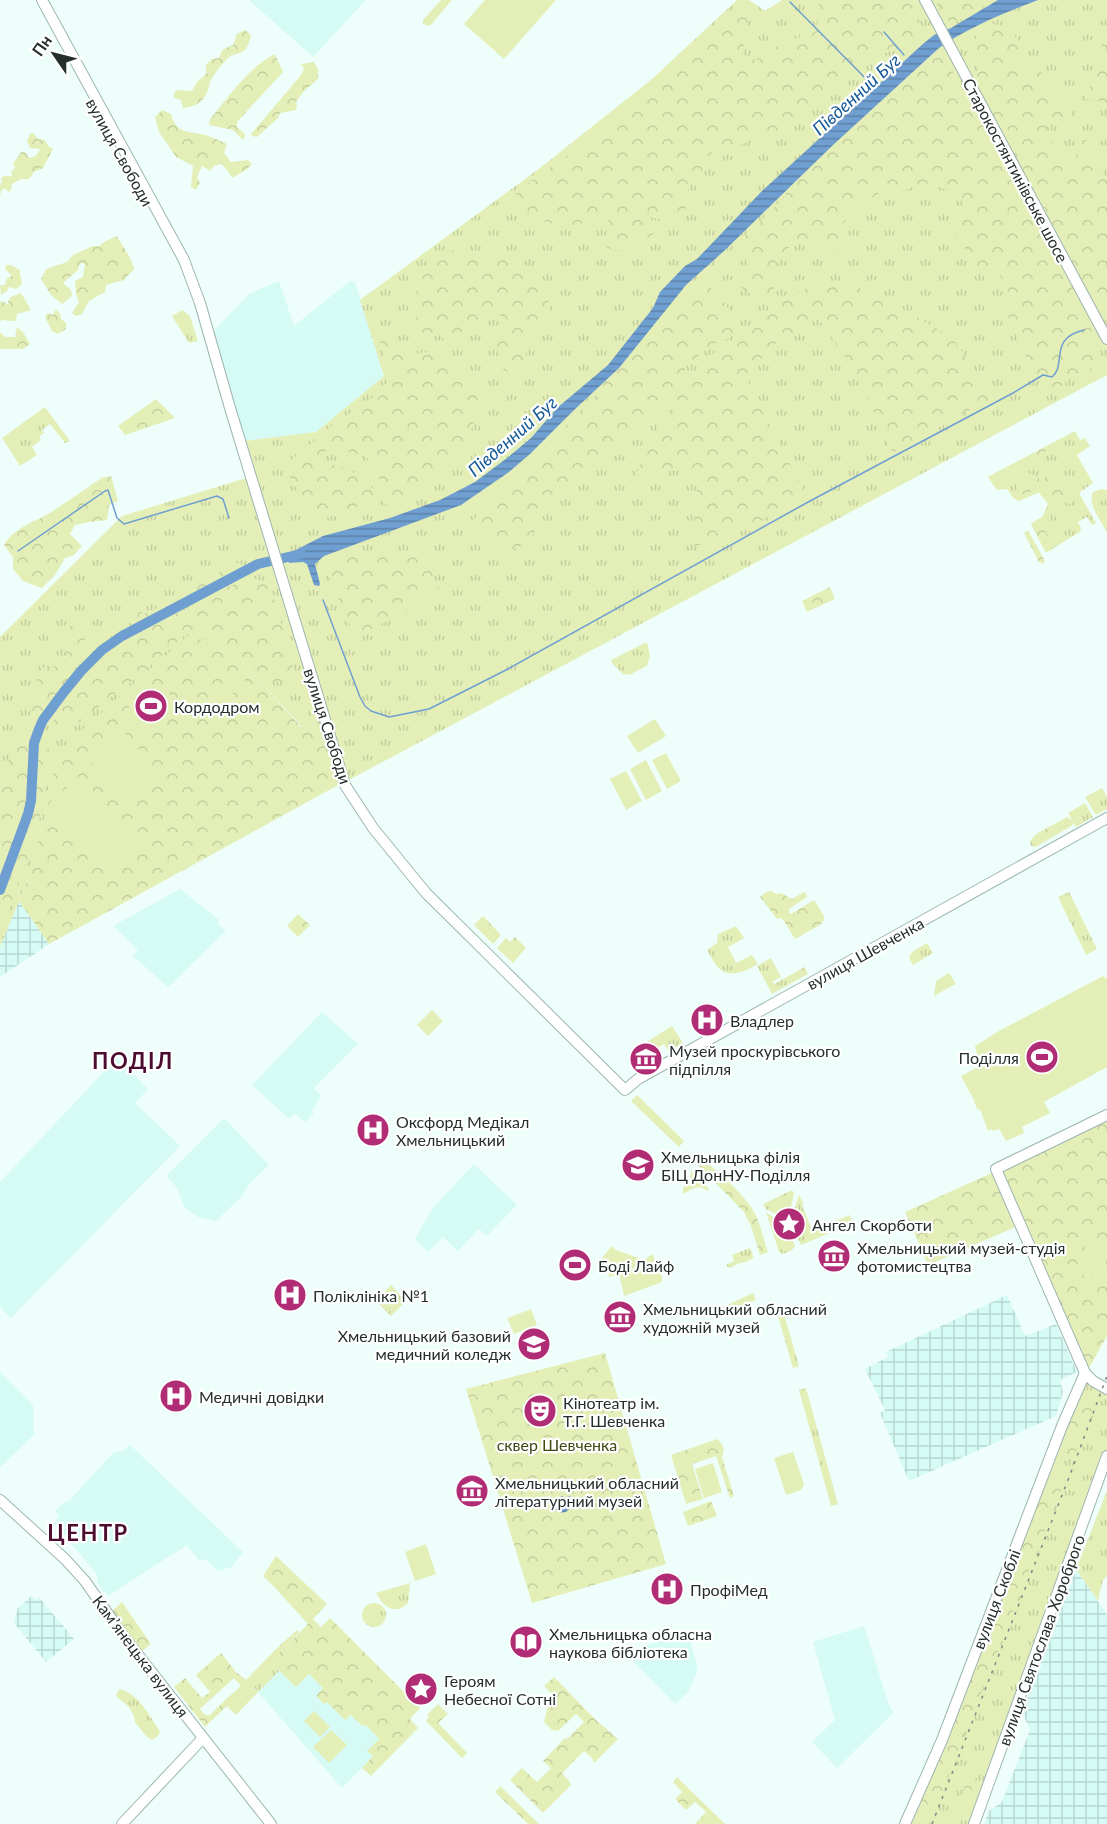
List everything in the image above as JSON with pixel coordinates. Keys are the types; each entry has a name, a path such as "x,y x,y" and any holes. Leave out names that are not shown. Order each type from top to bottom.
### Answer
{"main road":[{"name":"вулиця Свободи","path":"38,0 109,126"},
{"name":"вулиця Свободи","path":"42,0 181,263 188,270 200,303 345,785 373,828 426,893 625,1090"},
{"name":"Старокостянтинівське шосе","path":"925,0 1107,339"},
{"name":"вулиця Шевченка","path":"625,1090 638,1079 1107,818"},
{"path":"1107,1115 996,1169 1085,1373 1107,1389"},
{"name":"вулиця Скоблі","path":"904,1824 942,1740 1062,1426 1085,1373"},
{"name":"вулиця Святослава Хороброго","path":"974,1824 1107,1456"},
{"name":"Камʼянецька вулиця","path":"0,1500 85,1581 124,1637 271,1824"},
{"path":"122,1824 203,1738"}],"shaded area":[{"path":"249,0 366,0 313,57"},
{"path":"279,281 294,326 350,281 355,282 384,376 316,432 243,441 211,334 249,294"},
{"path":"180,889 219,920 217,923 226,931 168,987 133,956 138,950 113,926"},
{"path":"19,901 49,944 0,977 0,947"},
{"path":"322,1012 358,1044 314,1088 321,1096 312,1111 314,1113 305,1122 295,1114 289,1119 252,1085"},
{"path":"117,1058 148,1089 135,1103 180,1146 11,1318 0,1307 0,1182"},
{"path":"224,1118 269,1165 216,1221 198,1217 184,1207 178,1189 166,1176"},
{"path":"474,1164 517,1205 487,1236 479,1229 458,1251 443,1237 428,1252 415,1239 432,1209"},
{"path":"1007,1295 1025,1336 1056,1324 1077,1372 1060,1380 1063,1392 1056,1416 909,1481 880,1413 885,1410 865,1369 888,1357 886,1352"},
{"path":"0,1372 33,1405 34,1435 0,1467"},
{"path":"130,1445 243,1552 232,1567 218,1571 206,1559 199,1561 187,1545 108,1596 98,1584 96,1573 54,1524 59,1515 55,1511 69,1501 113,1453 123,1451"},
{"path":"1076,1569 1107,1615 1107,1824 984,1824 989,1811 1002,1802 1030,1730 1022,1712"},
{"path":"32,1596 35,1600 39,1597 74,1639 46,1662 14,1623 18,1608"},
{"path":"864,1626 890,1708 894,1712 837,1768 812,1742 835,1720 813,1642"},
{"path":"687,1632 697,1664 697,1672 688,1692 675,1704 634,1662 630,1651"},
{"path":"297,1652 386,1743 342,1788 258,1692"}],"green space":[{"path":"441,0 452,0 430,26 423,24 423,20"},
{"path":"485,0 556,0 504,59 464,24"},
{"path":"737,0 749,0 765,11 782,0 922,0 1107,344 1107,375 347,781 243,441 316,432 384,376 360,300 540,168 652,79"},
{"path":"817,0 913,0 919,18 921,39 857,64 827,101 782,132 763,133 741,145 723,145 705,158 708,168 696,178 689,188 686,215 666,220 647,217 658,230 644,241 623,251 607,248 608,220 561,226 536,219 513,201 518,190 599,133 650,91 740,3 749,18 742,54 755,60 783,43 817,31 819,5"},
{"path":"928,0 1107,0 1107,334"},
{"path":"935,0 991,0 972,14 950,22 944,17"},
{"path":"988,24 1003,25 1016,37 1022,53 1019,63 1023,66 1033,63 1038,67 1051,90 1063,98 1073,110 1069,117 1056,118 1047,127 1060,161 1068,167 1071,165 1080,140 1087,140 1097,157 1099,169 1107,178 1107,307 1099,311 974,77 978,68 973,55 972,43"},
{"path":"245,30 251,35 244,51 230,57 222,65 211,80 201,101 183,108 181,100 174,98 174,92 192,91 197,82 206,74 206,65 212,59 219,58 222,50 233,45 237,34"},
{"path":"1107,38 1107,103 1086,99 1085,95 1097,76 1096,56"},
{"path":"275,54 283,72 237,122 237,127 245,134 244,139 233,130 209,125 210,119 240,83 256,67"},
{"path":"941,55 968,94 1092,323 1091,334 1103,362 1075,378 1071,373 1064,378 1066,383 1047,394 1023,351 1004,307 1011,297 996,267 977,268 951,227 956,214 964,207 959,196 945,189 925,183 904,190 885,189 866,202 842,225 849,241 840,252 798,241 791,245 782,256 775,275 774,290 769,294 761,297 740,287 748,267 742,247 746,234 777,205 804,172 926,61"},
{"path":"314,62 318,69 318,79 304,91 296,102 296,110 280,113 278,118 257,137 252,136 251,134 301,75 304,69 301,64"},
{"path":"162,110 171,114 180,128 227,144 224,153 231,162 248,160 252,164 232,178 221,164 214,166 210,171 202,166 197,177 200,183 196,190 191,187 193,166 176,157 159,132 155,117"},
{"path":"33,133 38,139 45,140 53,149 43,168 34,172 29,179 21,179 12,184 9,192 4,188 0,197 1,178 12,176 11,172 15,168 13,164 22,151 29,158 39,151 40,149 30,148 27,141"},
{"path":"116,236 134,269 124,280 106,285 105,292 89,301 82,314 76,316 72,313 79,302 75,281 83,277 85,264 80,263 78,270 63,283 71,290 72,296 62,304 51,295 41,279 46,269 67,262 73,255 93,246 99,246"},
{"path":"447,249 466,254 496,256 523,263 525,283 546,287 550,312 527,340 525,372 514,377 503,369 493,334 502,317 489,307 484,327 460,317 464,327 454,348 439,335 412,331 417,316 418,289 424,274 432,258"},
{"path":"6,265 20,270 22,280 21,285 16,289 9,287 1,295 0,285 5,285 7,278 12,276 5,269"},
{"path":"824,281 859,288 912,314 951,337 982,379 992,398 893,453 852,367 818,318 767,349 748,382 807,498 716,542 694,546 698,467 635,476 659,425 675,403 680,388 666,408 651,416 634,430 628,440 616,442 595,466 552,495 542,505 532,537 525,544 511,551 490,545 472,528 478,511 598,393 660,318 693,288 706,284 712,289 726,304 738,330 729,338 711,345 686,366 682,385 698,370 709,355 721,351 753,329 788,296"},
{"path":"21,293 31,310 17,314 16,321 2,320 0,322 0,303 2,301 7,304 11,297"},
{"path":"56,309 66,323 66,329 58,334 52,331 45,317 48,313 53,315"},
{"path":"182,310 190,316 198,341 189,343 172,316"},
{"path":"17,327 30,344 23,349 0,349 0,332 6,337 15,337"},
{"path":"388,335 411,354 438,351 482,396 466,447 438,471 387,507 381,496 381,483 373,464 364,455 326,451 322,454 325,464 339,466 353,472 375,492 374,499 345,512 318,520 304,512 299,505 297,489 290,479 289,462 325,431 373,397 392,378 380,341"},
{"path":"156,399 175,418 125,435 118,426"},
{"path":"45,407 70,441 65,443 50,424 42,430 44,433 39,437 41,440 32,447 37,455 20,466 2,438"},
{"path":"1075,431 1080,440 1085,438 1090,446 1077,455 1093,483 1079,493 1096,523 1092,525 1087,517 1078,522 1080,532 1047,552 1031,524 1045,515 1048,504 1040,492 1019,501 1013,498 1007,489 997,490 988,477"},
{"path":"1052,443 1054,447 998,478 999,485 994,486 988,477"},
{"path":"1030,473 1039,478 1040,485 1045,477 1049,478 1052,484 1062,487 1066,498 1072,500 1071,504 1058,499 1051,501 1050,524 1045,523 1042,518 1048,504 1036,489 1026,495 1020,493 1016,488 1022,481 1023,474"},
{"path":"111,476 118,501 109,505 107,520 75,525 70,534 82,546 74,555 65,558 55,575 42,588 23,581 13,569 13,557 4,545 8,539 19,529 53,511 103,477"},
{"path":"246,478 323,720 302,727 242,661 47,808 29,877 0,947 0,637 122,516"},
{"path":"1101,489 1107,490 1107,532 1092,502 1093,492"},
{"path":"1038,519 1053,544 1053,549 1047,552 1031,524"},
{"path":"1028,530 1045,561 1043,564 1039,562 1024,533"},
{"path":"422,552 439,588 409,609 356,638 333,588 327,565 334,558 354,553"},
{"path":"235,563 241,564 242,568 171,609 133,625 125,621 126,615 133,611 145,613 161,606"},
{"path":"258,579 269,586 277,608 295,674 290,681 274,682 262,676 231,651 191,633 185,635 132,681 66,732 58,734 53,728 57,711 66,697 95,665 119,646 223,590"},
{"path":"830,587 835,599 807,612 802,601"},
{"path":"71,625 83,631 85,643 83,653 57,695 34,716 31,713 30,701 35,684 43,668 57,666 67,659 66,632"},
{"path":"190,634 242,661 301,727 323,720 342,783 49,944 19,901 29,877 47,808 57,752"},
{"path":"647,642 650,656 647,666 629,675 624,675 612,663 611,660"},
{"path":"236,671 246,682 220,705 211,695"},
{"name":"Кордодром","path":"151,684 160,685 167,690 172,697 172,715 167,722 160,727 151,728 142,727 135,722 130,715 129,706 130,697 135,690 142,685"},
{"path":"655,719 666,736 638,753 627,736"},
{"path":"119,727 164,778 131,807 86,756"},
{"path":"25,734 31,743 25,807 16,837 0,873 2,786 11,754 15,745"},
{"path":"40,746 49,749 51,756 39,821 24,871 0,932 0,906 32,815"},
{"path":"666,753 681,781 667,789 652,760"},
{"path":"646,760 662,791 646,800 630,769"},
{"path":"626,771 642,801 626,810 610,779"},
{"path":"80,776 145,850 112,878 48,804"},
{"path":"1102,788 1107,797 1107,809 1096,815 1085,797"},
{"path":"1085,803 1093,817 1076,827 1068,813"},
{"path":"1067,817 1073,821 1073,825 1036,847 1031,846 1030,841 1036,834"},
{"path":"771,891 792,899 806,893 807,897 789,909 789,913 791,914 814,900 824,920 820,925 795,939 784,921 781,918 777,919 760,897"},
{"path":"1069,892 1097,949 1086,955 1058,897"},
{"path":"298,914 310,925 298,937 287,926"},
{"path":"483,916 501,935 493,944 474,925"},
{"path":"736,926 744,938 728,947 736,963 752,955 758,964 745,971 730,973 719,968 707,950 717,943 718,934"},
{"path":"515,937 526,948 513,963 497,948 506,938 510,942"},
{"path":"927,943 933,953 913,965 909,958 912,952"},
{"path":"771,958 781,977 772,982 774,984 805,967 808,974 772,994 757,966"},
{"path":"949,973 956,984 934,996 936,981"},
{"name":"Поділля","path":"1103,976 1107,979 1107,1067 1044,1102 1050,1113 1022,1127 1024,1133 1006,1141 999,1129 988,1131 980,1109 978,1110 961,1076 980,1066 975,1046"},
{"path":"432,1010 443,1021 428,1036 417,1025"},
{"path":"672,1026 683,1043 669,1052 664,1044 659,1047 661,1051 653,1056 650,1051 639,1058 634,1050"},
{"path":"637,1095 684,1141 679,1147 631,1101"},
{"path":"1107,1118 1107,1336 1089,1368 999,1170"},
{"path":"701,1157 749,1204 758,1221 768,1252 760,1255 744,1212 696,1163"},
{"path":"691,1171 709,1189 707,1191 698,1187 683,1194 683,1188 690,1180"},
{"path":"994,1172 1018,1226 928,1265 905,1212"},
{"path":"792,1190 794,1193 788,1221 766,1209 763,1204"},
{"path":"799,1195 812,1230 850,1215 853,1223 801,1245 794,1231 797,1222 792,1217"},
{"path":"766,1212 781,1222 782,1230 790,1233 795,1246 792,1250 783,1254 779,1252"},
{"path":"1085,1240 1107,1241 1105,1278 1084,1277"},
{"path":"612,1246 616,1250 644,1260 652,1254 661,1271 662,1282 624,1296 619,1274 609,1277 602,1258"},
{"path":"750,1248 754,1258 729,1268 726,1265 734,1261 732,1255"},
{"path":"391,1285 406,1301 391,1316 376,1301"},
{"path":"753,1293 756,1300 724,1313 721,1308"},
{"path":"531,1309 537,1325 514,1334 507,1318"},
{"path":"784,1314 799,1366 793,1368 778,1316"},
{"name":"сквер Шевченка","path":"605,1353 666,1564 532,1603 466,1389"},
{"path":"1088,1377 1107,1389 1107,1449 972,1824 908,1824 1049,1470"},
{"path":"806,1388 838,1504 831,1506 799,1390"},
{"path":"1082,1391 1096,1400 1074,1457 1057,1451"},
{"path":"717,1439 723,1447 722,1457 734,1496 730,1498 716,1456 692,1464 703,1499 686,1504 671,1455"},
{"path":"793,1452 804,1484 801,1490 786,1495 774,1458"},
{"path":"713,1463 722,1492 704,1498 695,1469"},
{"path":"1049,1470 1067,1476 929,1824 908,1824"},
{"path":"1107,1491 1107,1575 1102,1583 1098,1601 1076,1569"},
{"path":"711,1501 717,1516 688,1526 683,1512"},
{"path":"426,1544 436,1574 415,1581 405,1552"},
{"path":"276,1556 327,1604 313,1619 321,1627 330,1618 420,1708 410,1719 418,1728 371,1776 362,1768 373,1756 367,1751 379,1739 367,1726 361,1725 351,1715 345,1720 327,1702 324,1704 316,1696 323,1688 309,1674 296,1687 270,1662 308,1624 263,1576"},
{"path":"410,1583 408,1603 398,1609 386,1606 376,1593"},
{"path":"122,1602 151,1644 141,1652 112,1611"},
{"path":"374,1603 379,1604 385,1610 385,1620 379,1626 374,1627 369,1626 363,1620 362,1615 363,1610 369,1604"},
{"path":"297,1630 299,1632 271,1662 279,1671 258,1692 254,1687 227,1706 223,1702 241,1686 234,1678 234,1674 236,1672 246,1680"},
{"path":"221,1653 236,1672 234,1678 200,1709 205,1715 210,1715 223,1702 227,1705 247,1687 250,1690 253,1687 258,1692 236,1715 227,1706 205,1727 174,1687 185,1678 202,1698 210,1692 196,1675"},
{"path":"554,1677 618,1739 594,1763 584,1751 562,1773 571,1785 543,1813 510,1780 522,1768 537,1782 551,1768 543,1761 584,1722 576,1714 558,1731 552,1730 544,1722 548,1705 555,1697 544,1686"},
{"path":"120,1689 132,1695 143,1706 160,1731 158,1736 152,1740 146,1736 135,1722 129,1707 117,1697 116,1694"},
{"path":"438,1704 448,1714 438,1723 467,1753 462,1758 426,1721 429,1717 427,1715"},
{"path":"314,1711 330,1727 320,1737 304,1721"},
{"path":"331,1730 347,1745 329,1763 313,1747"},
{"path":"983,1756 960,1824 951,1824 975,1758"},
{"path":"677,1777 725,1824 695,1824 706,1812 695,1802 686,1810 675,1799 682,1792 673,1782"},
{"path":"501,1786 539,1824 528,1824 495,1792"}],"water":[{"path":"998,0 1038,0 975,27 939,48 686,285 619,368 509,472 461,505 324,556 315,564 319,586 314,585 307,564 289,563 288,554 323,536 390,518 440,500 475,482 507,458 531,438 557,408 608,365 653,308 660,292 685,266 697,259 762,191 924,43 934,35 951,28"},
{"path":"562,1496 572,1498 571,1506 566,1512 560,1512 553,1507 555,1501"}],"waterway":[{"path":"790,2 876,89"},
{"path":"884,32 904,55"},
{"path":"323,600 365,706 371,711 389,717 429,709 506,670 1043,375 1052,377 1056,372 1062,345 1066,339 1084,330"},
{"path":"18,551 108,490 117,518 124,524 217,496 223,499 229,518"},
{"name":"Південний Буг","path":"0,890 28,814 31,801 34,743 39,729 43,720 81,671 102,650 122,636 258,564 301,554"}],"railway":[{"path":"932,1824 1107,1376"}],"place":[{"name":"Кордодром","path":"151,706"},
{"name":"Владлер","path":"707,1020"},
{"name":"Поділля","path":"1042,1057"},
{"name":"Музей проскурівського підпілля","path":"646,1059"},
{"name":"Оксфорд Медікал Хмельницький","path":"373,1130"},
{"name":"Хмельницька філія БІЦ ДонНУ-Поділля","path":"638,1165"},
{"name":"Ангел Скорботи","path":"789,1224"},
{"name":"Хмельницький музей-студія фотомистецтва","path":"834,1256"},
{"name":"Боді Лайф","path":"575,1265"},
{"name":"Поліклініка №1","path":"290,1295"},
{"name":"Хмельницький обласний художній музей","path":"620,1317"},
{"name":"Хмельницький базовий медичний коледж","path":"534,1344"},
{"name":"Медичні довідки","path":"176,1396"},
{"name":"Кінотеатр ім. Т.Г. Шевченка","path":"540,1411"},
{"name":"Хмельницький обласний літературний музей","path":"472,1491"},
{"name":"ПрофіМед","path":"667,1589"},
{"name":"Хмельницька обласна наукова бібліотека","path":"526,1642"},
{"name":"Героям Небесної Сотні","path":"421,1689"}],"district":[{"name":"ПОДІЛ","path":"133,1060"},
{"name":"ЦЕНТР","path":"88,1532"}]}
